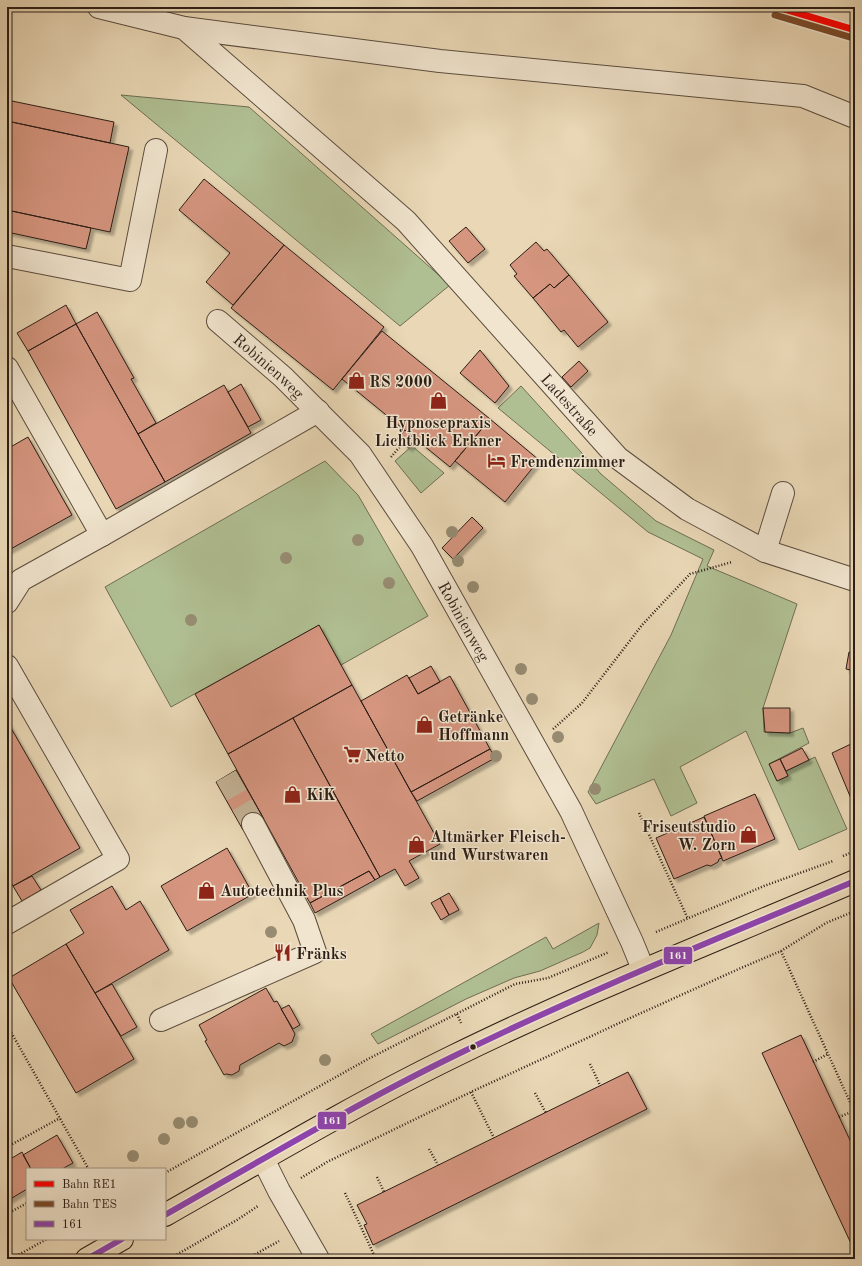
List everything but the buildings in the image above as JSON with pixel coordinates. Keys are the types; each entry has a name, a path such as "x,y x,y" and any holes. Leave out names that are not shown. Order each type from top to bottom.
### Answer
{"main road":[{"path":"166,1214 384,1091 452,1057 644,969 855,881"},
{"path":"87,1259 120,1240"}],"street":[{"path":"99,7 184,28 440,61 803,96 855,117"},
{"name":"Ladestraße","path":"184,28 406,221 618,458 687,509 760,548 855,580"},
{"path":"7,256 130,280 156,150"},
{"name":"Robinienweg","path":"218,321 283,377 360,454 422,546 571,811 644,969"},
{"path":"7,368 102,535"},
{"path":"7,602 21,580 318,411"},
{"path":"760,548 783,493"},
{"path":"7,666 118,859 7,923"},
{"path":"161,1020 315,952 304,920 253,824"},
{"path":"263,1159 279,1191 318,1259"}],"path":[{"path":"534,747 582,703 642,625 690,574 730,564 760,548"},
{"path":"639,813 688,919"},
{"path":"169,1259 237,1220 279,1191 327,1162 471,1092 781,951 826,924 855,911"},
{"path":"781,951 855,1112 839,1117"},
{"path":"457,1014 461,1023"},
{"path":"7,1025 88,1168"},
{"path":"813,1062 828,1054"},
{"path":"166,1172 368,1060"},
{"path":"590,1064 600,1085"},
{"path":"471,1092 494,1138"},
{"path":"535,1093 546,1113"},
{"path":"7,1147 60,1118"},
{"path":"430,1149 438,1165"},
{"path":"377,1177 384,1192"},
{"path":"345,1193 375,1257 372,1259"},
{"path":"7,1214 26,1204"},
{"path":"11,1259 45,1240"},
{"path":"247,1259 279,1241"}],"green space":[{"path":"121,95 249,107 450,285 400,326"},
{"path":"521,386 601,474 656,521 714,550 707,566 797,604 763,708 764,732 790,733 803,728 809,743 769,764 777,781 788,776 786,771 815,757 847,829 799,850 746,731 680,767 697,803 671,816 654,779 596,804 588,792 671,635 703,559 648,532 498,408"},
{"path":"412,446 444,473 421,493 395,461"},
{"path":"325,461 358,495 428,616 341,665 319,625 171,707 105,587"},
{"path":"599,923 597,935 590,948 583,952 540,971 514,978 466,999 378,1044 371,1034 546,937 553,949"}],"tunnel":[{"path":"226,776 253,824"}],"rail line":[{"name":"RE1","path":"777,7 855,30"},
{"name":"TES","path":"775,15 853,38"}],"transit line":[{"name":"161","path":"166,1214 343,1114 452,1057 602,988 855,881"},
{"name":"161","path":"87,1259 120,1240"}],"place":[{"name":"RS 2000","path":"356,381"},
{"name":"Hypnosepraxis Lichtblick Erkner","path":"438,401"},
{"name":"Fremdenzimmer","path":"497,461"},
{"name":"Getränke Hoffmann","path":"425,725"},
{"name":"Netto","path":"352,755"},
{"name":"KiK","path":"293,794"},
{"name":"Friseutstudio W. Zorn","path":"749,835"},
{"name":"Altmärker Fleisch- und Wurstwaren","path":"417,845"},
{"name":"Autotechnik Plus","path":"207,890"},
{"name":"Fränks","path":"283,953"}]}
